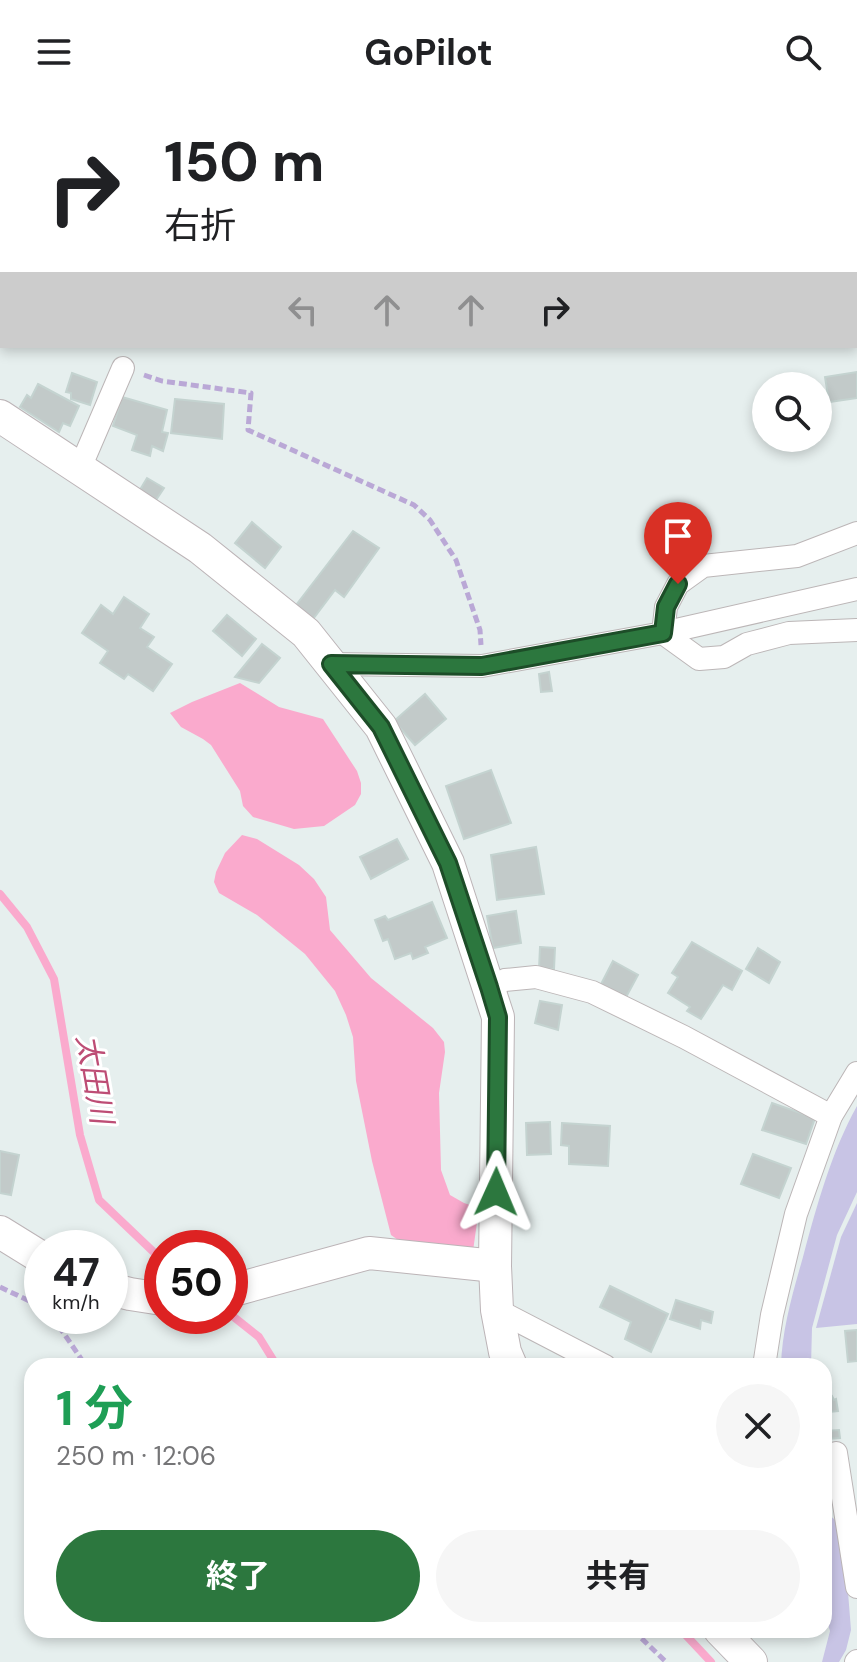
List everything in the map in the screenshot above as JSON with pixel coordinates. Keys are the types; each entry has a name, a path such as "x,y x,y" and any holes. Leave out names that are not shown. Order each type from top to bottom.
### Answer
{"main road":[{"path":"0,416 200,548 306,633 381,727 448,863 498,1017 495,1266 497,1310 508,1358"},
{"path":"0,1232 24,1247"},
{"path":"248,1286 369,1253 495,1266"},
{"path":"728,1638 751,1662"}],"street":[{"path":"80,468 123,368"},
{"path":"663,633 666,607 678,584 703,566 797,556 857,533"},
{"path":"331,664 482,666 663,633 857,589"},
{"path":"663,633 699,659 724,657 747,644 789,633 857,630"},
{"path":"489,987 505,980 536,977 592,992 684,1037 831,1116"},
{"path":"765,1358 796,1214 831,1116 857,1073"},
{"path":"497,1310 590,1358"},
{"path":"836,1453 857,1587"}],"path":[{"path":"123,368 162,381 251,393 248,430 414,505 430,520 456,560 480,630 482,666"},
{"path":"0,1287 24,1298"},
{"path":"64,1334 81,1358"},
{"path":"641,1638 666,1662"}],"shaded area":[{"path":"240,683 279,707 323,719 357,771 361,794 355,805 324,826 294,829 253,817 243,806 240,791 211,745 181,727 170,713"},
{"path":"242,835 257,839 299,865 314,879 326,897 330,930 371,978 433,1028 444,1042 439,1093 441,1170 450,1195 479,1208 473,1251 401,1242 391,1235 356,1081 353,1037 335,991 305,954 257,915 219,893 214,882 225,853"},
{"path":"857,1106 857,1192 837,1235 812,1328 811,1358 782,1358 789,1311 814,1218 832,1161"},
{"path":"857,1203 857,1324 816,1328 841,1237"},
{"path":"832,1517 848,1592 851,1630 839,1662 822,1662 828,1638 832,1638"}],"building":[{"path":"857,372 857,398 832,402 832,376"},
{"path":"72,373 97,382 90,405 71,399 71,393 66,392"},
{"path":"38,384 79,406 70,426 63,423 59,432 20,407 27,395 31,398"},
{"path":"122,397 167,410 162,432 168,433 163,451 152,446 150,456 132,450 137,435 113,426"},
{"path":"175,399 224,404 222,439 171,433"},
{"path":"147,478 164,488 150,509 135,498"},
{"path":"252,522 281,547 265,568 235,543"},
{"path":"353,531 379,548 344,597 335,590 310,623 293,609"},
{"path":"124,597 149,614 140,628 154,637 147,647 172,664 153,691 128,674 124,679 100,663 108,651 82,633 101,605 113,614"},
{"path":"227,615 256,639 242,656 213,631"},
{"path":"262,644 280,658 259,683 235,677"},
{"path":"549,672 552,691 541,692 539,674"},
{"path":"425,694 446,719 415,745 394,721"},
{"path":"491,770 511,823 464,839 446,786"},
{"path":"397,839 408,859 371,879 360,857"},
{"path":"536,847 544,894 497,900 491,855"},
{"path":"432,902 447,938 425,947 428,953 413,959 411,953 395,959 388,939 383,941 375,920 385,916 388,920"},
{"path":"516,911 521,943 493,948 487,916"},
{"path":"692,942 742,971 732,990 723,985 701,1019 687,1011 690,1007 668,993 678,977 672,973"},
{"path":"540,947 555,948 554,969 539,969"},
{"path":"758,948 780,962 769,983 746,969"},
{"path":"613,961 638,975 624,1001 599,988"},
{"path":"540,1001 562,1005 558,1030 535,1023"},
{"path":"772,1103 815,1118 806,1144 762,1130"},
{"path":"550,1122 551,1154 527,1155 526,1123"},
{"path":"562,1123 610,1126 608,1166 569,1164 569,1146 561,1145"},
{"path":"0,1151 19,1155 11,1195 0,1193"},
{"path":"753,1154 791,1168 779,1198 741,1184"},
{"path":"610,1286 668,1314 651,1352 625,1339 631,1322 600,1307"},
{"path":"676,1300 713,1312 711,1323 701,1320 700,1329 670,1319"},
{"path":"857,1330 857,1361 848,1362 845,1331"},
{"path":"832,1396 836,1399 838,1411 832,1412"},
{"path":"839,1430 840,1438 832,1439 832,1431"}],"waterway":[{"name":"太田川","path":"0,894 27,927 54,979 80,1135 99,1200 144,1243"},
{"name":"太田川","path":"248,1328 259,1337 272,1358"},
{"name":"太田川","path":"688,1638 711,1662"}],"route":[{"path":"496,1192 498,1017 489,987 448,863 381,727 331,664 482,666 663,633 666,607 678,584"}]}
